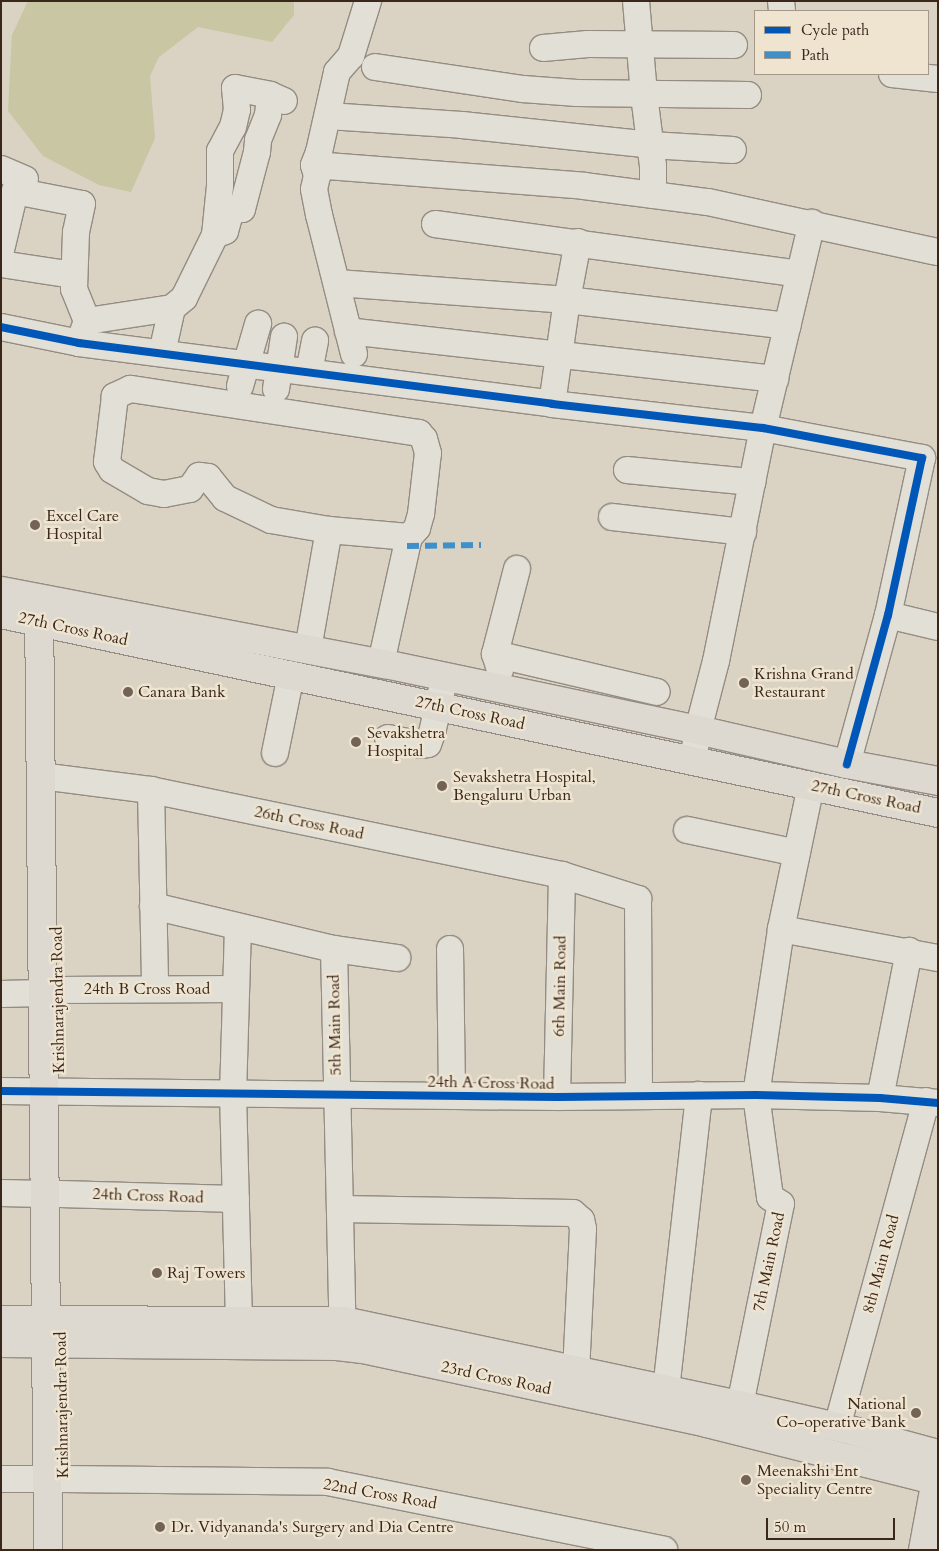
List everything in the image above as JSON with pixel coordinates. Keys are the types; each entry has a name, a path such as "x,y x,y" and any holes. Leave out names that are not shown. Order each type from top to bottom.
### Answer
{"main road":[{"name":"27th Cross Road","path":"1,591 47,612 291,675 693,759 938,813"},
{"name":"27th Cross Road","path":"1,614 47,612 308,649 698,730 847,764 938,781"},
{"name":"Krishnarajendra Road","path":"47,612 55,1479 63,1550"},
{"path":"1,1320 53,1331"},
{"name":"23rd Cross Road","path":"53,1331 239,1320 344,1334 574,1382 707,1423 937,1471"},
{"name":"23rd Cross Road","path":"53,1331 344,1334"},
{"path":"1,1343 53,1331"},
{"name":"23rd Cross Road","path":"574,1382 666,1390 838,1427 937,1471"},
{"path":"923,1550 937,1471"},
{"path":"48,1550 55,1479"}],"street":[{"path":"368,1 350,56 337,72 327,110 328,116 320,152 314,165 317,176 314,189 319,215 351,342 559,354 775,379"},
{"path":"636,1 644,95 651,145 653,195"},
{"path":"543,48 588,44 734,44"},
{"path":"374,67 523,89 644,95 748,95"},
{"path":"901,75 938,79"},
{"path":"83,332 172,308 184,298 215,235 220,186 220,150 233,128 237,110 235,88 277,98 258,140 257,152 242,209 231,210 225,231 215,235"},
{"path":"328,116 462,125 651,145 733,150"},
{"path":"314,165 584,186 708,202 812,223 938,252"},
{"path":"1,169 25,179"},
{"path":"1,250 15,191 82,204 76,232 74,289 83,332"},
{"path":"693,759 698,730 716,662 763,428 812,223"},
{"path":"435,224 578,242 800,274"},
{"path":"552,404 567,300 578,242"},
{"path":"1,264 74,275"},
{"path":"337,283 567,300 787,326"},
{"path":"162,353 172,308"},
{"path":"243,375 258,324"},
{"path":"1,328 83,332 243,375 278,379 309,372 552,404 763,428 930,460 847,764"},
{"path":"278,379 284,337"},
{"path":"309,372 315,341"},
{"path":"381,663 408,537 417,528 421,514 428,453 427,445 419,433 130,389 116,396 107,462 112,470 148,491 164,494 190,489 199,476 208,477 225,498 271,520 329,530 408,537"},
{"path":"627,470 752,482"},
{"path":"612,517 743,532"},
{"path":"308,649 329,530"},
{"path":"486,685 483,663 494,654 517,569"},
{"path":"888,615 938,626"},
{"path":"494,654 657,692"},
{"path":"275,753 291,675"},
{"path":"388,738 421,745 428,744 432,734 444,676"},
{"name":"26th Cross Road","path":"48,777 151,790 562,875 638,899 639,1096"},
{"path":"756,1094 781,929 811,785"},
{"path":"151,790 155,990"},
{"path":"687,830 797,853"},
{"name":"6th Main Road","path":"557,1097 562,875"},
{"path":"153,906 334,949 397,958"},
{"path":"238,927 234,1093 239,1320"},
{"path":"781,929 938,958"},
{"name":"5th Main Road","path":"334,949 336,1095 344,1334"},
{"path":"450,950 452,1096"},
{"path":"880,1098 909,952"},
{"name":"24th B Cross Road","path":"1,994 50,991 236,989"},
{"name":"24th A Cross Road","path":"1,1091 557,1097 756,1094 880,1098 932,1102"},
{"name":"7th Main Road","path":"740,1405 781,1204 770,1197 756,1094"},
{"path":"666,1390 699,1095"},
{"name":"8th Main Road","path":"838,1427 872,1296 932,1102"},
{"name":"24th Cross Road","path":"1,1193 236,1199"},
{"path":"340,1209 573,1213 581,1220 584,1229 574,1382"},
{"name":"22nd Cross Road","path":"1,1479 328,1482 661,1550"}],"shaded area":[{"path":"28,1 294,1 294,15 272,42 198,27 159,57 150,76 155,138 131,192 99,185 43,156 8,111 12,35"}],"marked path":[{"path":"407,546 481,545"}],"cycle path":[{"path":"1,327 79,343 552,404 763,428 922,458 888,615 847,764"},
{"path":"1,1091 557,1097 756,1095 880,1098 938,1103"}],"place":[{"name":"Excel Care Hospital","path":"35,525"},
{"name":"Krishna Grand Restaurant","path":"744,683"},
{"name":"Canara Bank","path":"128,692"},
{"name":"Sevakshetra Hospital","path":"356,742"},
{"name":"Sevakshetra Hospital, Bengaluru Urban","path":"442,786"},
{"name":"Raj Towers","path":"157,1273"},
{"name":"National Co-operative Bank","path":"916,1413"},
{"name":"Meenakshi Ent Speciality Centre","path":"746,1480"},
{"name":"Dr. Vidyananda's Surgery and Dia Centre","path":"160,1527"}]}
